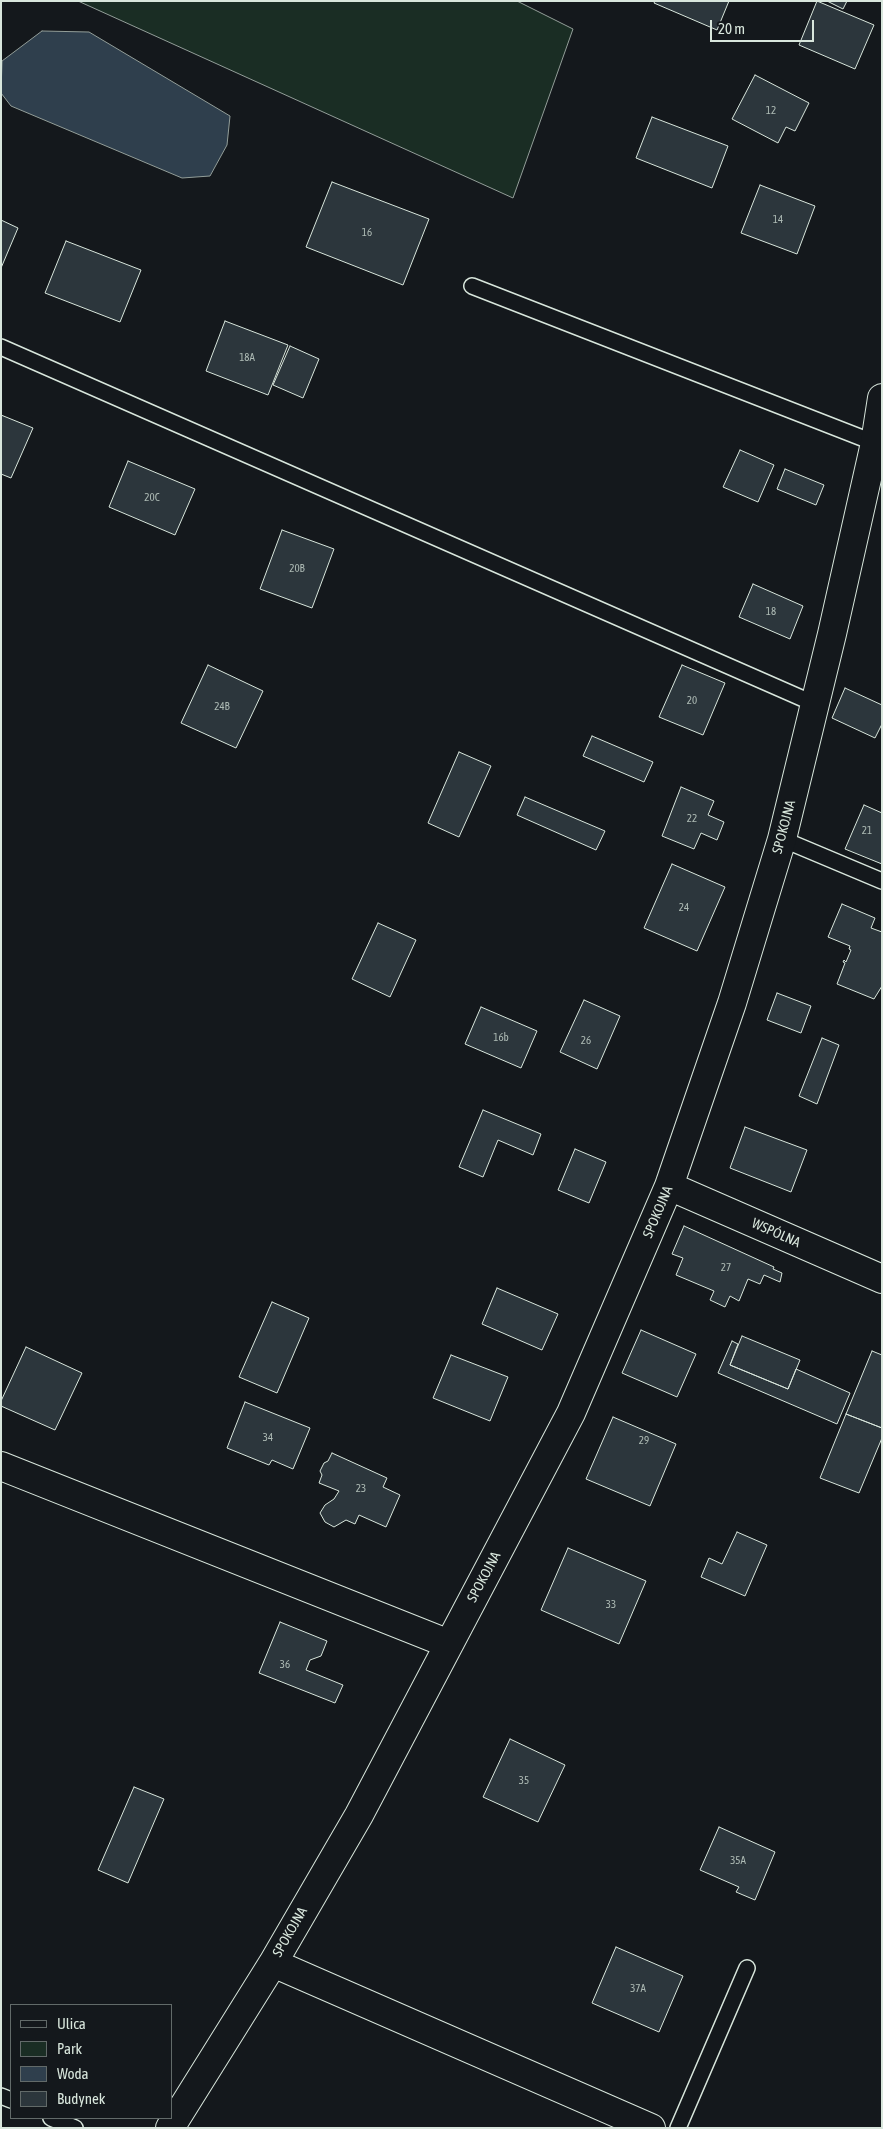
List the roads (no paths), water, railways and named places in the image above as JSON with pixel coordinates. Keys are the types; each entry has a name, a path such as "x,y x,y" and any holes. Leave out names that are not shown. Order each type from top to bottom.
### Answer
{"street":[{"name":"SPOKOJNA","path":"170,2128 273,1963 359,1815 571,1413 670,1186 732,1003 782,839 875,443 882,398"},
{"name":"WSPÓLNA","path":"670,1186 882,1279"},
{"path":"1,1466 449,1644"},
{"name":"SPOKOJNA","path":"273,1963 651,2128"}],"lane":[{"path":"472,286 875,443"},
{"path":"1,347 815,704"},
{"path":"782,839 882,881"},
{"path":"678,2128 746,1968"},
{"path":"53,2119 74,2128"}],"water":[{"path":"42,31 89,32 230,116 227,145 210,176 182,178 11,106 1,93 2,61"}]}
